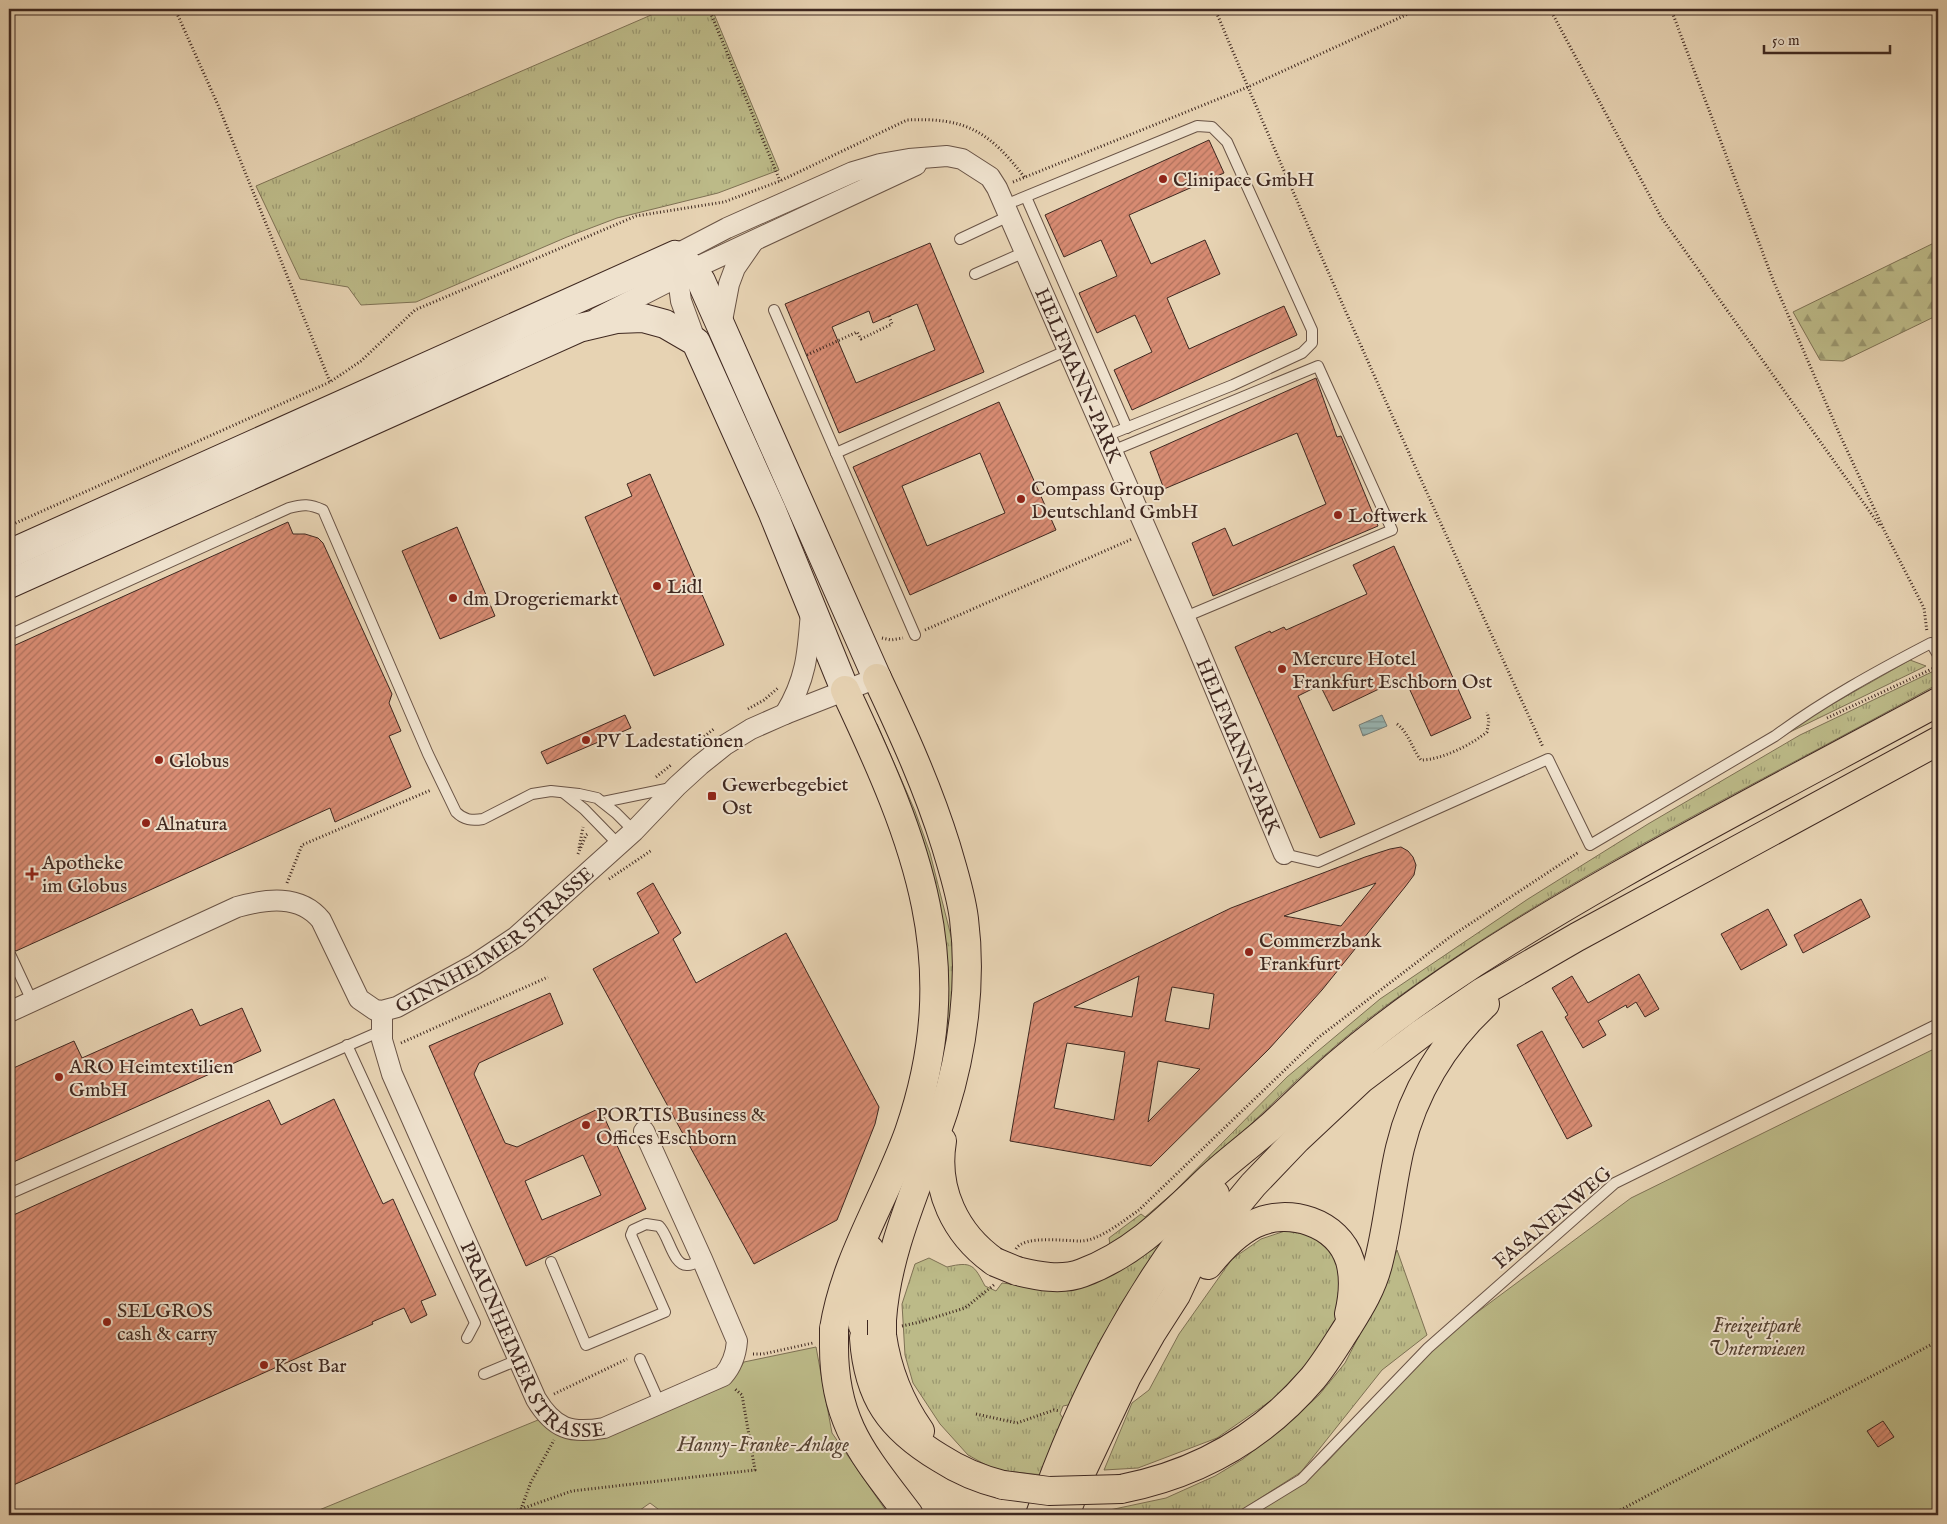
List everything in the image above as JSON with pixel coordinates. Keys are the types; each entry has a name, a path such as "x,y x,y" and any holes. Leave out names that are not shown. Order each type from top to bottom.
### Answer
{"highway":[{"path":"877,678 912,756 940,828 956,881 964,919 966,966 964,1014 949,1093 940,1155 940,1173 943,1190 957,1223 976,1247 1006,1267 1048,1277 1080,1274 1114,1259 1172,1216 1211,1177 1268,1129 1339,1063 1450,979 1536,923 1712,823 1938,702"},
{"path":"845,690 890,788 908,835 924,893 934,953 934,1007 928,1057 915,1113 885,1193 854,1257 828,1338 841,1407 848,1427 874,1470 909,1515"},
{"path":"1065,1515 1089,1457 1128,1376 1151,1334 1176,1295 1190,1265 1252,1185 1297,1139 1361,1080 1422,1033 1482,992 1577,937 1938,740"},
{"path":"885,1193 865,1273 891,1378 902,1402 929,1444 944,1461 975,1477 1003,1485 1049,1491 1121,1489 1170,1477 1201,1465 1232,1448 1261,1428 1292,1402 1333,1352 1368,1295 1378,1264 1400,1148 1414,1104 1440,1055 1469,1019 1485,1004 1577,937"},
{"path":"878,1329 887,1275 894,1248 949,1093"},
{"path":"1040,1515 1080,1412 1101,1368 1129,1318 1185,1232 1268,1129"},
{"path":"1176,1295 1198,1277 1238,1234 1254,1224 1271,1218 1292,1217 1307,1220 1323,1228 1343,1246 1353,1274 1352,1302 1346,1329"}],"main road":[{"path":"9,554 682,266 701,281 877,678"},
{"path":"9,584 579,328 617,319 643,318 665,324 696,342 772,511 845,690"}],"street":[{"name":"HELFMANN-PARK","path":"682,266 727,228 853,172 880,164 947,156 962,159 976,166 990,177 997,188 1148,532 1284,854"},
{"name":"HELFMANN-PARK","path":"682,266 753,242 931,158"},
{"path":"721,326 729,284 735,268 753,242"},
{"path":"579,328 682,266"},
{"path":"682,266 681,301 696,342"},
{"path":"785,714 797,695 802,681 808,649 811,606"},
{"name":"GINNHEIMER STRASSE","path":"9,1012 237,907 260,901 281,900 296,903 315,913 322,920 359,1000 375,1010 382,1021 397,1006 495,952 516,937 634,832 677,786 725,746 751,729 877,678"},
{"name":"PRAUNHEIMER STRASSE","path":"382,1021 386,1056 392,1074 544,1412 553,1422 561,1426 590,1430 604,1428 723,1376"},
{"path":"644,1131 737,1341 736,1353 723,1376"}],"lane":[{"path":"960,239 1007,211 1026,197 1197,126 1212,127 1227,142 1312,330 1312,344 1302,353 1233,385 1127,428 1109,444"},
{"path":"1026,197 1127,428"},
{"path":"975,274 1025,252"},
{"path":"774,310 915,635"},
{"path":"836,453 1068,350"},
{"path":"1109,444 1318,366 1392,530 1184,617"},
{"path":"9,635 289,508 303,504 312,504 323,510 428,754 456,812 467,820 483,819 540,792 563,792 591,796 603,802 634,832"},
{"path":"1284,854 1318,862 1548,759 1590,845 1775,736 1803,715 1856,683 1934,648"},
{"path":"603,802 677,786"},
{"path":"563,792 584,809 619,845"},
{"path":"10,954 32,1001"},
{"path":"9,1194 347,1045 382,1021"},
{"name":"FASANENWEG","path":"1243,1515 1302,1479 1428,1348 1615,1183 1938,1024"},
{"path":"347,1045 475,1322 466,1338"},
{"path":"551,1262 586,1345 665,1312 631,1236 633,1230 646,1224 659,1226 667,1236 674,1256 682,1265 687,1266 702,1259"},
{"path":"484,1374 520,1359"},
{"path":"640,1360 660,1404"}],"path":[{"path":"175,9 218,105 330,382"},
{"path":"709,9 780,181"},
{"path":"1215,9 1439,519 1548,759"},
{"path":"9,526 330,382 361,361 415,310 636,216 724,202 780,181 907,120 929,119 954,122 974,129 993,141 1008,156 1024,178 1248,87 1419,9"},
{"path":"1550,9 1661,217 1885,532"},
{"path":"1671,9 1773,280 1839,433 1885,532 1924,608 1926,629 1934,648"},
{"path":"796,360 858,332 861,339 892,324 889,316"},
{"path":"861,640 877,637 892,640 915,635 1148,532"},
{"path":"1820,722 1934,668"},
{"path":"1397,724 1404,730 1414,751 1421,760 1431,760 1476,740 1487,732 1489,720 1487,712"},
{"path":"398,1045 548,977"},
{"path":"878,1329 920,1322 965,1308 1006,1267 1018,1245 1030,1240 1083,1241 1112,1230 1139,1210"},
{"path":"736,1353 763,1354 828,1338"},
{"path":"1611,1515 1938,1341"},
{"path":"549,1397 638,1354 640,1360"},
{"path":"504,1515 572,1490 756,1470 742,1395 723,1376"},
{"path":"976,1414 1017,1423 1054,1410 1080,1412"},
{"path":"520,1509 531,1482 561,1426"},
{"path":"372,1515 390,1515"}],"green space":[{"path":"665,9 712,9 779,170 718,193 617,218 567,237 416,302 361,305 348,287 300,279 256,186"},
{"path":"1938,241 1938,315 1843,361 1820,360 1793,312"},
{"path":"1910,660 1926,666 1790,732 1799,723"},
{"path":"1938,669 1938,684 1588,875 1452,959 1387,1005 1342,1040 1191,1181 1111,1252 1109,1238 1141,1214 1145,1217 1173,1193 1287,1077 1380,999 1528,899 1648,824 1800,735"},
{"path":"877,724 915,811 930,853 956,956 949,1057 930,1113 941,1057 947,1010 874,726"},
{"name":"Freizeitpark Unterwiesen","path":"1938,1047 1938,1515 1243,1515 1325,1464 1448,1334 1631,1198"},
{"path":"1285,1231 1309,1234 1337,1257 1343,1285 1337,1318 1312,1359 1272,1400 1217,1438 1138,1468 1104,1470 1132,1403 1149,1390 1179,1334 1232,1259 1261,1239"},
{"path":"1169,1232 1073,1404 1063,1406 1060,1414 1065,1421 1043,1475 995,1470 968,1455 940,1424 913,1383 905,1355 902,1304 915,1264 929,1258 947,1267 962,1264 971,1266 978,1273 985,1286 996,1291 1002,1283 1019,1285"},
{"path":"1397,1250 1427,1335 1382,1370 1301,1472 1234,1515 1086,1515 1166,1498 1215,1476 1243,1459 1287,1424 1319,1395 1345,1363 1376,1303"},
{"name":"Hanny-Franke-Anlage","path":"816,1347 832,1433 889,1515 666,1515 650,1503 633,1515 307,1515 538,1420 554,1431 568,1437 593,1439 604,1437 734,1377 744,1362"}],"water":[{"path":"1382,715 1387,726 1363,736 1359,725"}],"building":[{"path":"1209,140 1224,173 1129,215 1151,264 1205,240 1220,274 1167,298 1189,349 1284,306 1297,335 1132,410 1114,370 1152,352 1135,315 1097,333 1079,293 1117,276 1101,240 1064,257 1045,215"},
{"path":"930,243 984,372 839,433 785,304","holes":["917,304 935,350 856,383 832,327 869,311 873,323"]},
{"path":"1316,378 1337,437 1341,436 1378,526 1213,596 1192,543 1225,528 1233,546 1326,504 1297,433 1164,489 1150,452"},
{"name":"Compass Group Deutschland GmbH","path":"999,402 1056,530 910,595 853,467","holes":["980,453 1005,513 927,546 902,486"]},
{"name":"Lidl","path":"650,474 724,645 654,676 585,517 632,496 627,484"},
{"name":"Globus","path":"288,522 293,534 305,534 318,538 323,543 392,694 389,703 401,731 389,736 411,787 335,822 330,808 16,951 9,947 9,648"},
{"path":"457,527 495,616 440,639 402,551"},
{"path":"1394,546 1471,718 1431,736 1404,677 1333,711 1320,685 1298,696 1355,824 1320,838 1235,647 1270,631 1271,633 1284,627 1286,630 1367,594 1353,565"},
{"name":"PV Ladestationen","path":"625,715 631,728 547,764 541,752"},
{"path":"1401,847 1413,857 1416,865 1414,875 1405,887 1322,990 1269,1049 1151,1166 1010,1141 1034,1003 1231,908 1390,849","holes":["1376,883 1341,926 1284,916","1139,976 1132,1017 1074,1007","1172,987 1214,994 1209,1029 1165,1021","1067,1043 1125,1052 1114,1120 1054,1108","1158,1061 1200,1069 1148,1122"]},
{"path":"653,883 681,933 673,939 696,983 786,933 879,1107 875,1124 837,1220 754,1264 593,969 659,933 637,893"},
{"path":"1861,899 1870,917 1803,953 1794,935"},
{"path":"1768,909 1787,945 1741,970 1721,934"},
{"path":"1639,974 1659,1009 1645,1017 1636,1002 1627,1008 1626,1005 1598,1021 1606,1035 1583,1048 1565,1017 1568,1015 1552,988 1572,976 1588,1003"},
{"name":"PORTIS Business & Offices Eschborn","path":"550,993 563,1024 479,1063 474,1074 505,1143 517,1147 600,1108 646,1209 526,1266 429,1046","holes":["583,1155 601,1195 542,1220 525,1181"]},
{"path":"242,1008 261,1051 9,1164 9,1070 74,1041 82,1058 192,1009 200,1026"},
{"path":"1542,1031 1592,1126 1567,1139 1517,1045"},
{"path":"334,1099 383,1204 393,1199 436,1295 421,1301 427,1315 411,1323 404,1308 372,1322 373,1324 9,1487 9,1217 269,1100 281,1125"},
{"path":"1883,1421 1894,1437 1878,1447 1867,1431"}],"place":[{"name":"Clinipace GmbH","path":"1163,179"},
{"name":"Compass Group Deutschland GmbH","path":"1021,499"},
{"name":"Loftwerk","path":"1338,515"},
{"name":"Lidl","path":"657,586"},
{"name":"dm Drogeriemarkt","path":"453,598"},
{"name":"Mercure Hotel Frankfurt Eschborn Ost","path":"1282,669"},
{"name":"PV Ladestationen","path":"586,740"},
{"name":"Globus","path":"159,760"},
{"name":"Gewerbegebiet Ost","path":"712,796"},
{"name":"Alnatura","path":"146,823"},
{"name":"Apotheke im Globus","path":"32,874"},
{"name":"Commerzbank Frankfurt","path":"1249,952"},
{"name":"ARO Heimtextilien GmbH","path":"59,1077"},
{"name":"PORTIS Business & Offices Eschborn","path":"586,1125"},
{"name":"SELGROS cash & carry","path":"107,1322"},
{"name":"Kost Bar","path":"264,1365"}]}
